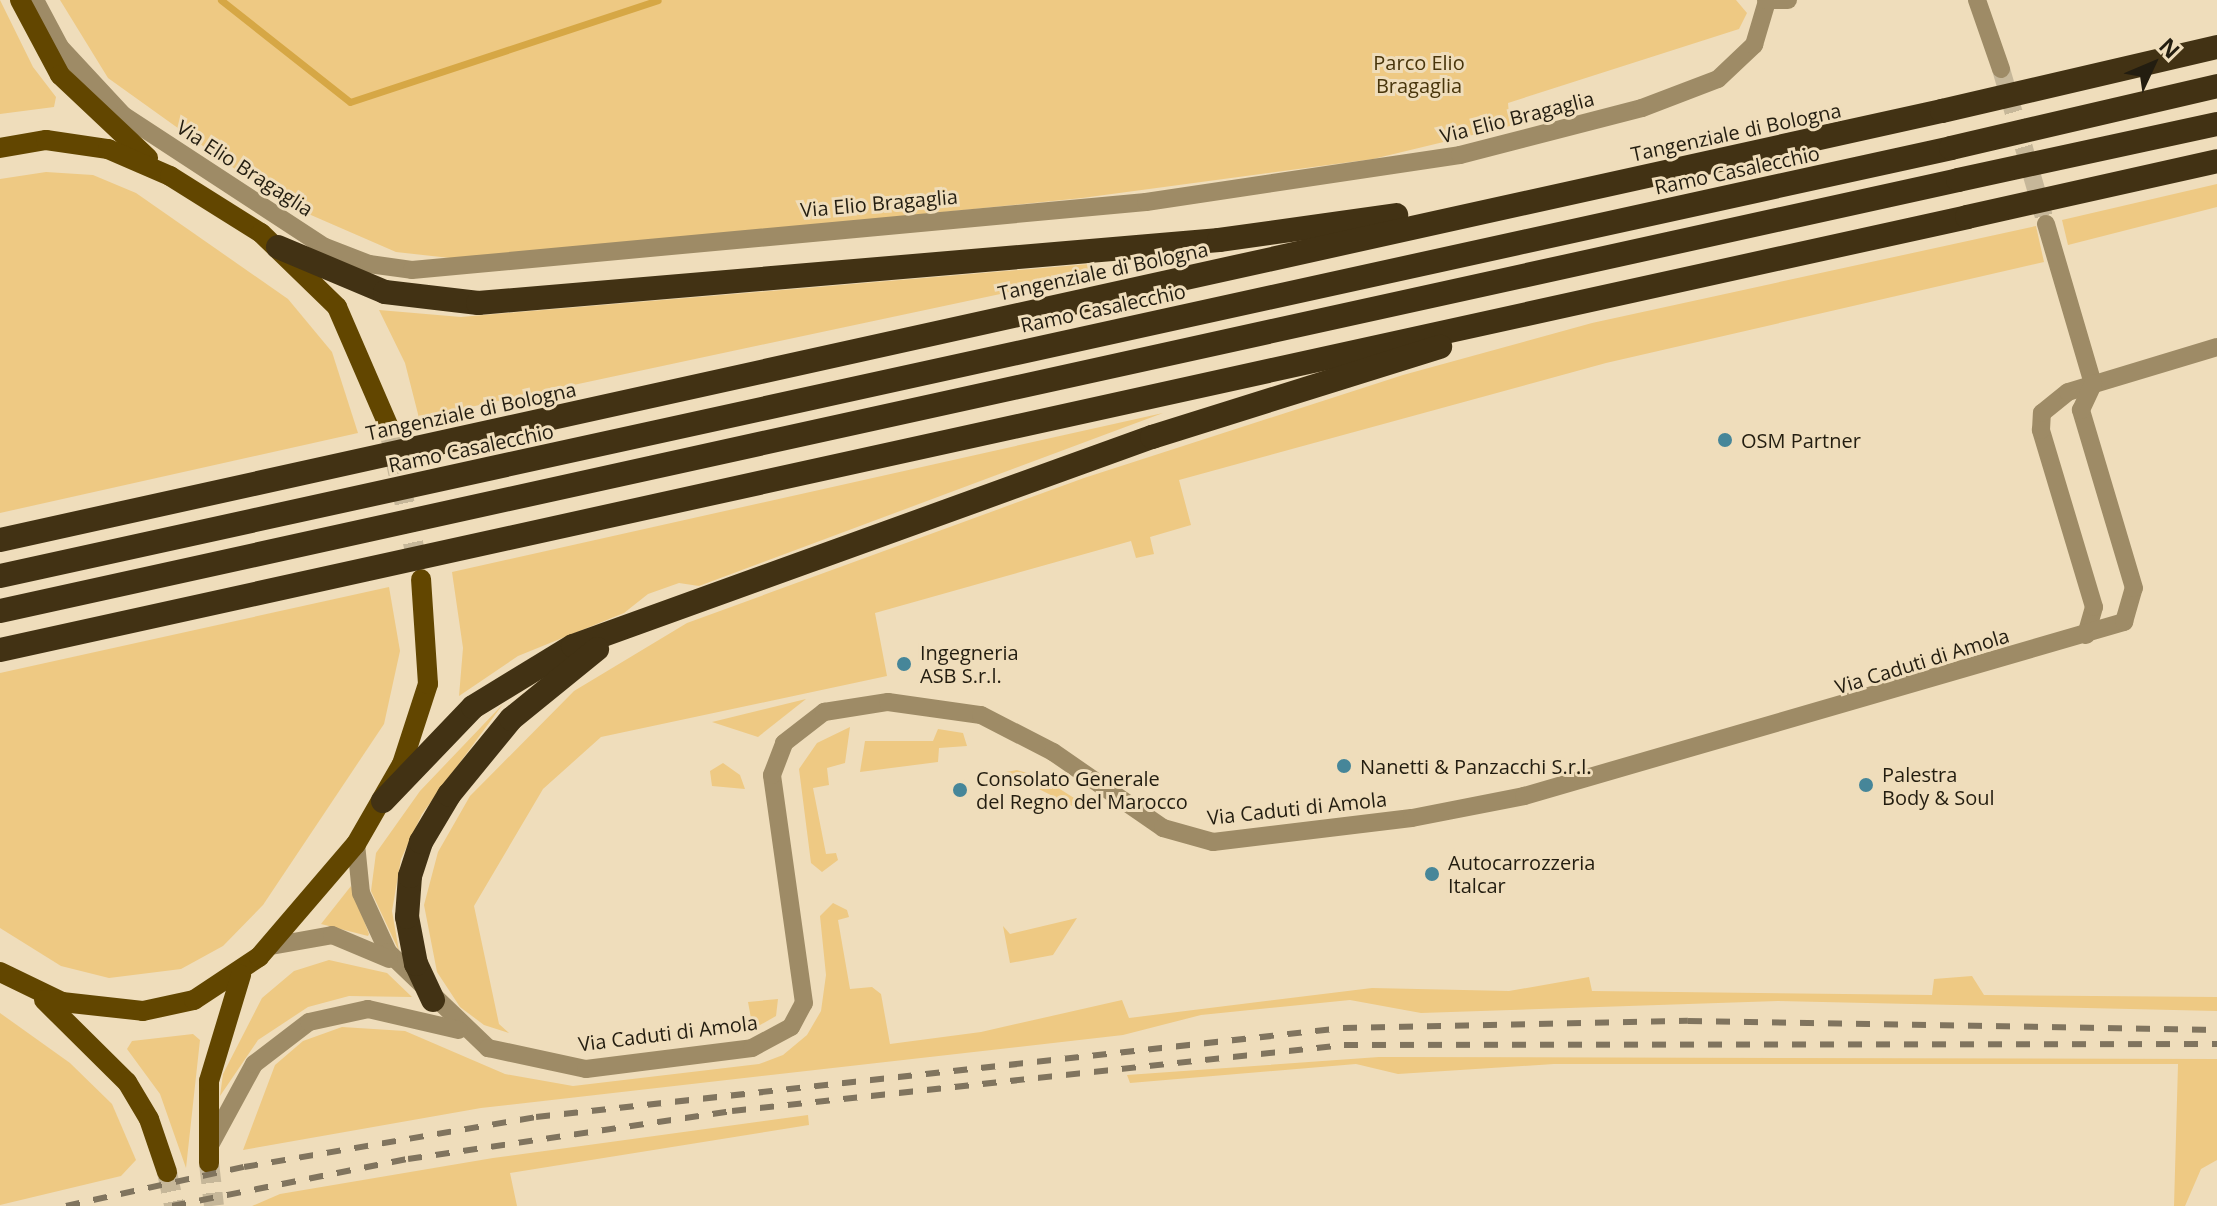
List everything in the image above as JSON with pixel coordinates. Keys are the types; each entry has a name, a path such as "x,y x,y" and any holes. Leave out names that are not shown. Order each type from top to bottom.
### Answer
{"highway":[{"name":"Tangenziale di Bologna","path":"0,540 1942,111 2217,47"},
{"name":"Ramo Casalecchio","path":"0,576 1951,148 2217,86"},
{"path":"0,611 2217,124"},
{"path":"0,650 2217,161"},
{"path":"278,247 385,292 478,303 1219,240 1636,177"},
{"path":"383,801 428,749 499,687 573,646 1165,432 1671,281"},
{"path":"433,1000 416,964 407,917 410,876 435,818 484,751 540,691 579,660 659,616"}],"main road":[{"path":"20,0 43,52 84,104 170,176 278,247 319,285 349,327 388,425"},
{"path":"0,148 46,140 89,144 170,176"},
{"path":"0,972 32,989 82,1007 143,1011 194,1000 242,971 271,946 356,844 383,801 416,728 428,684 421,579"},
{"path":"208,1156 213,1059 242,971"},
{"path":"32,989 127,1082 149,1119 167,1172"}],"street":[{"name":"Via Elio Bragaglia","path":"35,0 60,47 123,115 325,247 369,264 412,270 1146,202 1460,155 1642,108 1718,79 1754,45 1766,0 1788,0"},
{"path":"1977,0 2001,69"},
{"path":"2046,224 2093,384"},
{"path":"2086,635 2094,607 2040,419 2052,400 2093,384 2217,347"},
{"name":"Via Caduti di Amola","path":"208,1156 254,1064 309,1022 368,1009 467,1033 507,1055 586,1069 752,1048 791,1027 804,1003 805,978 774,800 773,764 802,726 846,705 888,702 990,718 1053,752 1175,834 1229,842 1511,799 2124,622 2135,597 2083,417 2084,397 2093,384"},
{"name":"Via Caduti di Amola","path":"356,844 369,917 398,965 467,1033"},
{"name":"Via Caduti di Amola","path":"271,946 332,935 398,965"}],"green space":[{"path":"0,0 33,67 56,97 54,107 0,114"},
{"name":"Parco Elio Bragaglia","path":"60,0 1736,0 1747,13 1739,29 1508,103 1510,126 1373,159 1082,198 468,260 396,252 281,202 108,78"},
{"path":"46,172 93,175 136,193 288,299 332,352 358,433 0,513 0,179"},
{"path":"2217,184 2217,207 2068,245 2062,220"},
{"path":"2036,226 2044,262 1606,363 1179,480 1191,525 1150,537 1154,554 1136,558 1131,541 875,613 887,676 601,737 543,789 474,906 499,1024 509,1033 484,1025 460,1007 437,972 424,905 438,852 470,796 574,691 687,623 1084,478 1403,375 1592,323"},
{"path":"1090,264 1089,275 419,418 405,363 379,310 461,317"},
{"path":"1163,413 699,586 679,583 648,594 624,613 518,656 459,696 463,648 452,572"},
{"path":"389,587 400,651 384,724 263,905 223,946 181,969 109,978 61,966 0,928 0,673"},
{"path":"806,699 758,737 712,722"},
{"path":"503,704 422,814 401,859 392,911 399,951 371,891 376,853 420,791"},
{"path":"850,727 845,763 827,768 829,785 813,788 826,854 836,853 838,860 822,872 811,863 799,769 817,743"},
{"path":"938,729 963,733 967,746 939,748 938,762 860,772 865,741 933,741"},
{"path":"723,763 740,775 745,789 712,786 710,771"},
{"path":"1017,770 1041,777 1085,805 1078,809 1035,787 1012,786 1006,772"},
{"path":"351,886 369,934 368,936 321,924"},
{"path":"833,903 847,910 849,917 838,920 850,989 872,987 881,994 890,1044 981,1032 1122,1000 1129,1018 1372,988 1509,991 1589,977 1592,991 1932,995 1934,979 1972,976 1984,995 2217,997 2217,1011 1778,1001 1421,1013 1350,1000 1201,1015 1123,1035 481,1108 243,1150 275,1065 303,1041 342,1027 405,1031 505,1074 573,1086 759,1064 783,1055 807,1035 821,1011 826,975 820,916"},
{"path":"1077,918 1053,955 1010,963 1003,926 1010,934"},
{"path":"329,960 387,973 412,997 349,996 308,1007 258,1040 220,1096 223,1074 262,998 294,971"},
{"path":"778,999 776,1016 753,1029 748,1002"},
{"path":"0,1013 70,1063 112,1104 136,1160 121,1176 0,1205"},
{"path":"193,1034 200,1040 186,1168 160,1094 127,1049 132,1041"},
{"path":"1379,1057 2217,1059 2217,1160 2201,1169 2185,1206 2174,1206 2178,1064 1554,1064 1398,1074 1356,1064 1130,1083 1127,1075"},
{"path":"808,1115 809,1125 510,1173 517,1206 252,1206 280,1194 493,1158"}],"waterway":[{"path":"221,0 350,102 658,0"}],"tunnel":[{"path":"2001,69 2046,224"},
{"path":"388,425 419,571"},
{"path":"209,1163 214,1206"},
{"path":"167,1172 174,1206"}],"railway":[{"path":"66,1206 244,1167 536,1117 1343,1028 1688,1021 2217,1030"},
{"path":"172,1206 408,1159 732,1111 1344,1045 2217,1044"}],"place":[{"name":"OSM Partner","path":"1725,440"},
{"name":"Ingegneria ASB S.r.l.","path":"904,664"},
{"name":"Nanetti & Panzacchi S.r.l.","path":"1344,766"},
{"name":"Palestra Body & Soul","path":"1866,785"},
{"name":"Consolato Generale del Regno del Marocco","path":"960,790"},
{"name":"Autocarrozzeria Italcar","path":"1432,874"}]}
